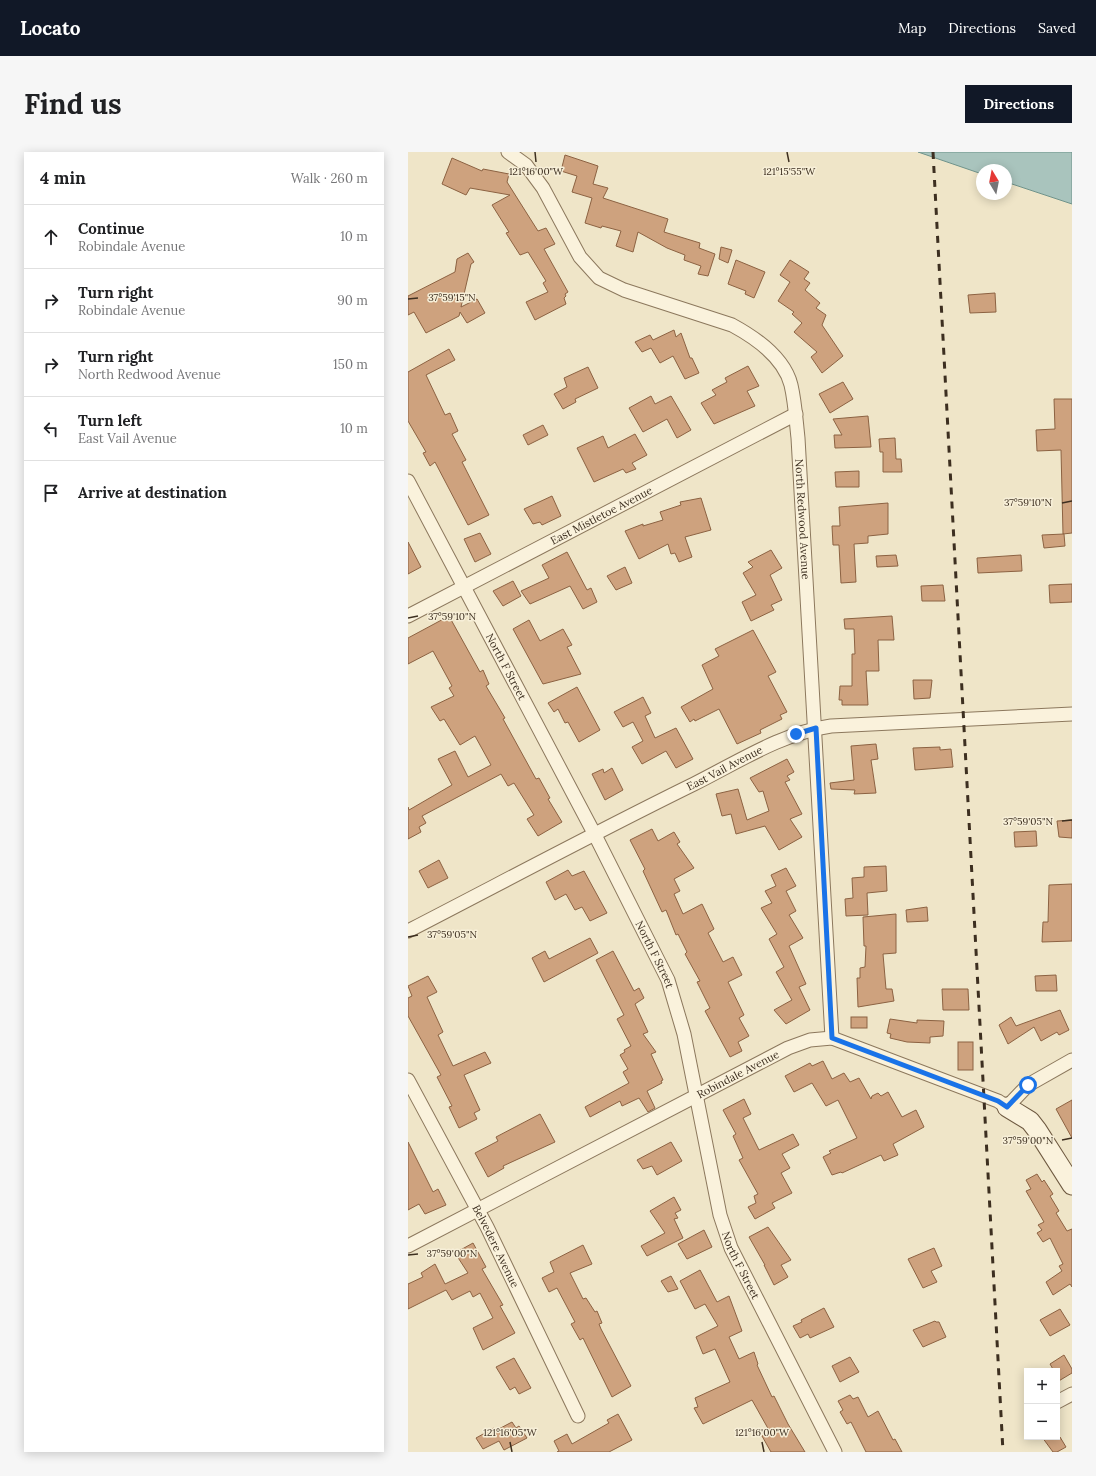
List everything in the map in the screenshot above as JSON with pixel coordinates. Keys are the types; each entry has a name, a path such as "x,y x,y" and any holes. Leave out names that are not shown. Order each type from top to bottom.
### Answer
{"street":[{"name":"North Redwood Avenue","path":"508,152 526,165 543,188 580,258 599,278 616,286 732,325 748,334 770,352 783,367 791,385 798,438 816,728 832,1038"},
{"name":"East Mistletoe Avenue","path":"408,616 796,414"},
{"name":"North F Street","path":"408,481 595,835 668,980 684,1034 720,1215 730,1248 835,1452"},
{"name":"East Vail Avenue","path":"408,931 796,734 816,728 1072,714"},
{"name":"Robindale Avenue","path":"408,1246 788,1048 810,1040 832,1038 998,1101 1007,1107"},
{"path":"1072,1060 1028,1085 1007,1107 1030,1121 1072,1185"},
{"name":"Belvedere Avenue","path":"408,1080 524,1302 578,1416"},
{"path":"1060,1400 1072,1394"}],"water":[{"path":"918,152 1072,152 1072,204 1012,184 1012,164 976,164 976,172"}],"building":[{"path":"565,155 598,166 593,184 608,188 603,198 668,219 664,232 700,243 699,248 715,254 708,276 698,274 701,266 684,260 685,255 667,248 638,232 633,252 616,246 621,231 602,226 601,228 585,223 592,198 572,192 577,176 561,171"},
{"path":"452,158 482,171 483,169 509,174 507,182 538,231 546,228 555,244 544,249 568,292 565,294 566,296 564,298 566,304 535,320 526,302 548,292 543,283 546,281 528,252 520,255 506,233 509,232 492,205 510,195 470,188 466,195 442,184"},
{"path":"721,247 732,250 728,263 719,259"},
{"path":"468,253 474,262 471,264 461,307 477,299 485,313 467,323 460,312 459,316 426,333 414,312 408,315 408,296 455,272 457,259"},
{"path":"736,260 765,272 754,298 745,294 746,291 728,284"},
{"path":"790,260 809,272 804,279 810,283 805,290 820,303 816,308 826,315 822,325 843,356 822,373 811,357 817,352 794,332 802,323 792,314 794,312 778,301 790,282 780,275"},
{"path":"995,293 996,312 970,313 968,295"},
{"path":"674,330 676,337 681,333 690,358 692,358 699,373 685,379 673,356 660,363 651,348 642,352 635,342 650,335 653,340"},
{"path":"449,349 455,360 426,375 445,415 450,413 458,431 452,434 466,460 462,462 489,515 468,525 435,462 430,466 423,453 426,452 408,421 408,372"},
{"path":"748,366 759,386 747,391 755,406 714,424 701,403 716,395 712,390 727,382 725,378"},
{"path":"588,367 598,388 575,399 576,402 563,409 554,394 567,387 564,378"},
{"path":"843,382 853,399 830,413 819,394"},
{"path":"651,396 655,404 671,396 691,430 677,438 667,419 643,432 629,408"},
{"path":"1054,399 1072,399 1072,533 1063,534 1061,450 1037,451 1036,430 1055,429"},
{"path":"868,416 871,447 835,448 834,435 842,435 833,419"},
{"path":"543,425 548,435 528,445 523,435"},
{"path":"635,434 647,455 632,463 636,469 626,473 623,469 594,482 577,448 603,436 608,448"},
{"path":"895,438 896,459 901,459 902,472 883,472 883,452 880,452 879,439"},
{"path":"859,471 859,487 836,487 835,472"},
{"path":"552,496 561,516 542,525 540,522 533,524 524,509"},
{"path":"701,498 711,530 685,537 692,557 679,562 675,553 671,554 668,544 639,559 625,531 643,524 643,526 663,520 660,512 681,505 680,502"},
{"path":"888,503 888,534 868,536 868,543 854,544 856,582 841,583 839,545 833,545 832,526 840,526 839,507"},
{"path":"480,533 491,554 475,562 464,539"},
{"path":"1064,534 1065,546 1044,548 1042,535"},
{"path":"408,542 421,567 408,574"},
{"path":"771,550 782,568 770,575 782,600 771,605 774,610 751,621 742,602 756,595 743,573 753,567 748,562"},
{"path":"567,552 587,590 591,588 597,602 583,609 570,586 530,604 521,591 549,578 542,565"},
{"path":"896,555 898,566 877,567 876,556"},
{"path":"1021,555 1022,571 978,573 977,558"},
{"path":"625,567 632,583 616,590 607,576"},
{"path":"513,581 521,596 503,606 493,591"},
{"path":"1072,584 1072,602 1050,603 1049,585"},
{"path":"943,585 945,601 922,601 921,586"},
{"path":"449,616 480,672 483,670 489,684 486,686 505,718 503,719 536,779 539,778 550,798 548,799 562,822 538,836 527,819 534,815 514,783 508,786 501,774 422,816 426,823 419,827 421,832 408,839 408,807 409,810 452,785 438,759 455,751 468,777 491,765 475,736 460,745 444,719 440,721 431,707 454,696 449,688 452,686 433,651 408,664 408,638"},
{"path":"892,616 894,640 878,640 879,671 866,671 868,705 842,705 842,700 839,700 840,686 852,686 852,654 855,654 854,629 845,629 844,619"},
{"path":"529,620 540,641 563,629 572,645 567,647 581,674 543,684 513,629"},
{"path":"753,630 776,672 768,676 787,712 780,715 782,719 760,730 761,733 737,744 719,709 690,722 681,707 713,689 702,665 719,656 715,649"},
{"path":"913,680 932,680 930,698 914,699"},
{"path":"577,687 600,730 579,742 568,722 565,723 558,709 554,712 548,703"},
{"path":"643,697 651,713 645,716 655,738 676,728 693,759 676,768 666,751 642,764 632,747 643,741 633,722 623,727 614,712"},
{"path":"876,744 878,759 871,760 876,793 854,794 855,790 831,789 830,783 854,780 851,746"},
{"path":"940,747 940,750 951,749 953,767 915,770 913,748"},
{"path":"787,759 794,772 787,776 790,780 785,782 802,814 790,819 802,837 779,850 765,826 736,834 731,814 722,816 716,794 738,789 747,820 769,811 763,791 759,792 750,778"},
{"path":"612,768 623,790 605,800 592,774 603,769 604,773"},
{"path":"1072,820 1072,838 1059,837 1057,821"},
{"path":"652,829 658,841 674,832 680,842 677,844 694,868 674,879 680,891 674,894 683,914 702,904 714,929 708,933 723,962 733,957 742,975 728,982 744,1015 739,1018 749,1036 738,1042 742,1051 730,1057 705,1011 710,1008 697,982 700,981 685,954 687,952 678,934 676,935 666,910 662,912 643,871 645,869 630,840"},
{"path":"1036,831 1037,846 1015,847 1014,832"},
{"path":"439,860 448,878 428,888 419,871"},
{"path":"886,866 887,891 867,893 868,915 846,916 845,899 853,898 852,878 864,877 864,867"},
{"path":"786,868 796,886 786,891 796,911 789,915 803,938 789,946 806,984 799,987 810,1010 786,1024 774,1010 792,1000 776,972 784,967 769,939 777,934 761,908 772,903 765,891 776,886 771,875"},
{"path":"568,870 572,876 584,871 607,913 590,921 582,907 575,910 566,894 555,900 546,882"},
{"path":"1072,884 1072,941 1042,942 1043,922 1048,922 1049,885"},
{"path":"927,907 928,921 907,922 906,910"},
{"path":"896,914 896,953 883,954 886,989 892,989 894,1001 858,1007 857,978 860,978 860,968 865,967 866,946 864,946 863,917"},
{"path":"590,938 598,953 544,982 532,958 545,951 549,959"},
{"path":"613,951 634,991 639,988 644,998 635,1004 648,1032 643,1034 656,1052 651,1054 663,1080 661,1081 662,1083 647,1091 655,1108 648,1112 639,1098 622,1106 620,1101 590,1117 585,1107 629,1083 623,1072 628,1069 620,1055 625,1052 624,1050 631,1046 617,1019 624,1015 596,960"},
{"path":"1056,975 1057,991 1036,991 1035,976"},
{"path":"428,976 437,992 427,997 443,1032 438,1035 453,1066 485,1052 491,1063 464,1075 480,1110 474,1113 477,1119 459,1128 449,1107 452,1106 437,1077 441,1075 408,1016 408,998 412,996 408,986"},
{"path":"942,989 968,989 969,1010 943,1010"},
{"path":"1060,1010 1069,1030 1059,1035 1057,1032 1041,1041 1034,1027 1008,1044 999,1025 1011,1017 1016,1026"},
{"path":"851,1017 867,1017 867,1028 851,1028"},
{"path":"890,1019 917,1023 917,1020 944,1021 943,1036 930,1037 930,1043 907,1042 890,1038 891,1034 887,1033"},
{"path":"958,1042 973,1042 973,1070 958,1070"},
{"path":"823,1061 832,1079 844,1073 850,1082 859,1078 871,1099 872,1096 878,1093 881,1096 888,1092 902,1117 916,1110 924,1127 893,1144 898,1155 884,1161 881,1155 842,1173 832,1175 823,1157 831,1153 829,1151 857,1138 838,1100 826,1106 812,1083 794,1092 785,1076 810,1063 812,1066"},
{"path":"744,1099 751,1114 743,1118 759,1150 793,1134 799,1145 782,1154 790,1168 781,1173 792,1193 772,1203 775,1208 755,1219 748,1207 756,1203 754,1196 758,1194 739,1160 743,1158 733,1136 736,1134 723,1110"},
{"path":"1072,1100 1072,1138 1056,1109"},
{"path":"540,1114 555,1142 503,1166 504,1168 488,1177 475,1153 498,1141 496,1137"},
{"path":"408,1142 433,1192 438,1189 446,1205 425,1214 419,1204 408,1210"},
{"path":"671,1142 682,1161 657,1175 652,1166 643,1169 637,1160"},
{"path":"1037,1174 1042,1182 1044,1180 1053,1194 1050,1196 1059,1211 1056,1213 1067,1231 1072,1229 1072,1287 1070,1284 1053,1295 1046,1282 1062,1271 1059,1266 1063,1264 1050,1238 1043,1242 1037,1233 1042,1230 1038,1225 1044,1222 1026,1191 1031,1189 1026,1180"},
{"path":"674,1197 681,1210 675,1213 678,1218 674,1219 683,1238 647,1256 641,1246 665,1233 650,1211"},
{"path":"768,1227 791,1260 781,1265 788,1277 774,1285 765,1265 749,1237"},
{"path":"704,1230 712,1247 687,1259 678,1244"},
{"path":"473,1243 486,1267 482,1269 503,1305 500,1306 515,1333 483,1350 473,1328 493,1318 480,1293 473,1297 470,1291 452,1300 446,1290 408,1309 408,1284 423,1277 421,1273 435,1264 445,1284 468,1273 455,1253"},
{"path":"583,1245 592,1264 570,1273 583,1299 586,1298 595,1312 597,1311 602,1323 599,1324 601,1329 631,1386 612,1397 583,1338 580,1340 571,1324 575,1322 557,1288 549,1292 542,1278 554,1272 550,1262"},
{"path":"934,1248 942,1266 931,1271 937,1282 923,1288 908,1259"},
{"path":"700,1270 717,1302 729,1296 742,1331 729,1337 739,1359 754,1352 757,1365 772,1397 774,1396 788,1424 805,1452 771,1452 762,1436 770,1432 752,1400 703,1424 694,1408 698,1407 695,1398 730,1382 715,1349 703,1354 696,1337 718,1326 705,1304 695,1309 680,1281"},
{"path":"671,1276 678,1289 668,1292 661,1281"},
{"path":"824,1308 834,1327 810,1338 808,1334 800,1338 793,1326"},
{"path":"1060,1309 1070,1325 1050,1336 1040,1320"},
{"path":"935,1321 939,1322 946,1337 923,1347 913,1330"},
{"path":"1064,1355 1072,1369 1072,1373 1060,1380 1060,1368 1052,1368 1050,1364"},
{"path":"850,1357 859,1372 840,1382 832,1366"},
{"path":"514,1358 531,1388 519,1394 515,1387 510,1390 496,1367"},
{"path":"850,1395 853,1399 858,1397 868,1417 878,1411 893,1440 895,1439 902,1452 866,1452 851,1422 847,1424 840,1412 843,1410 838,1401"},
{"path":"618,1414 632,1440 609,1452 557,1452 559,1451 554,1441 567,1434 572,1444 609,1423 607,1420"},
{"path":"512,1422 516,1428 519,1426 527,1438 504,1450 499,1441 483,1449 476,1438 494,1428 495,1431"},
{"path":"1060,1437 1066,1447 1057,1452 1053,1452 1044,1440 1060,1440"}],"railway":[{"path":"933,152 1003,1452"}],"route":[{"path":"796,734 816,728 832,1038 998,1101 1007,1107 1028,1085"}]}
